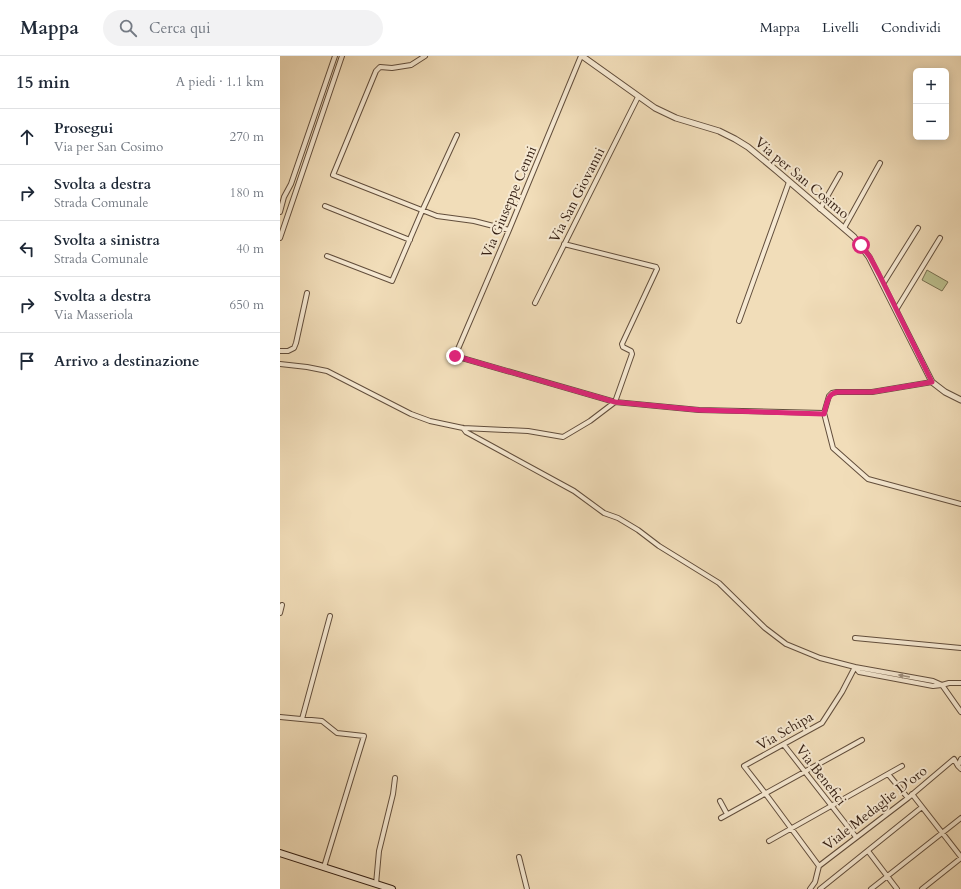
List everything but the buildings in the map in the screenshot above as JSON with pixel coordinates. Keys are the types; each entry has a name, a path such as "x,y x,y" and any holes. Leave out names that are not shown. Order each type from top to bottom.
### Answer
{"main road":[{"path":"280,853 392,889"}],"street":[{"path":"280,212 284,197 291,184 335,56"},
{"path":"280,238 342,56"},
{"path":"425,56 411,65 392,68 380,67 376,71 333,175 437,216 474,221 509,230"},
{"name":"Via per San Cosimo","path":"582,56 655,108 676,118 720,131 735,139 760,157 844,228 865,251 932,382 945,392 961,400"},
{"name":"Via Giuseppe Cenni","path":"582,56 455,356 615,402"},
{"name":"Via San Giovanni","path":"535,303 638,97"},
{"path":"327,256 392,281 457,135"},
{"path":"844,228 880,163"},
{"path":"820,209 840,174"},
{"path":"738,321 789,182"},
{"path":"325,206 410,240"},
{"path":"883,284 918,228"},
{"path":"896,310 940,238"},
{"path":"280,364 307,366 327,371 411,414 430,421 464,428 528,431 563,437 590,421 615,402 632,354 632,351 623,347 622,344 657,269 656,267 564,244"},
{"path":"280,351 288,351 294,348 307,293"},
{"path":"932,382 872,392 832,393 829,396 824,414 833,448 868,479 961,504"},
{"path":"615,402 699,410 824,414"},
{"path":"464,428 466,432 574,491 604,512 618,518 638,530 659,546 719,583 765,628 786,644 820,658 855,667 933,681 942,685 961,712"},
{"path":"280,613 282,605"},
{"path":"302,719 330,616"},
{"path":"855,638 961,648"},
{"name":"Via Schipa","path":"765,793 744,766 784,745 822,722 842,692 855,667"},
{"path":"942,685 949,683 961,683"},
{"path":"280,717 322,721 337,733 364,736 324,867"},
{"path":"721,818 862,740"},
{"name":"Via Benefici","path":"784,745 856,837"},
{"name":"Viale Medaglie D'oro","path":"813,888 819,866 908,798 954,759 960,767"},
{"path":"960,767 961,759"},
{"path":"769,841 902,766"},
{"path":"888,774 908,798"},
{"path":"376,884 379,851 393,794 395,778"},
{"path":"765,793 819,866"},
{"path":"912,794 961,858 922,889"},
{"path":"720,801 727,814"},
{"name":"Viale Medaglie D'oro","path":"820,889 922,807"},
{"path":"871,889 961,818"},
{"path":"868,851 897,889"},
{"path":"519,857 527,889"}],"green space":[{"path":"927,270 948,282 942,291 922,280"}],"route":[{"path":"455,356 615,402 699,410 824,414 829,396 832,393 872,392 932,382 879,274 870,257 861,245"}]}
